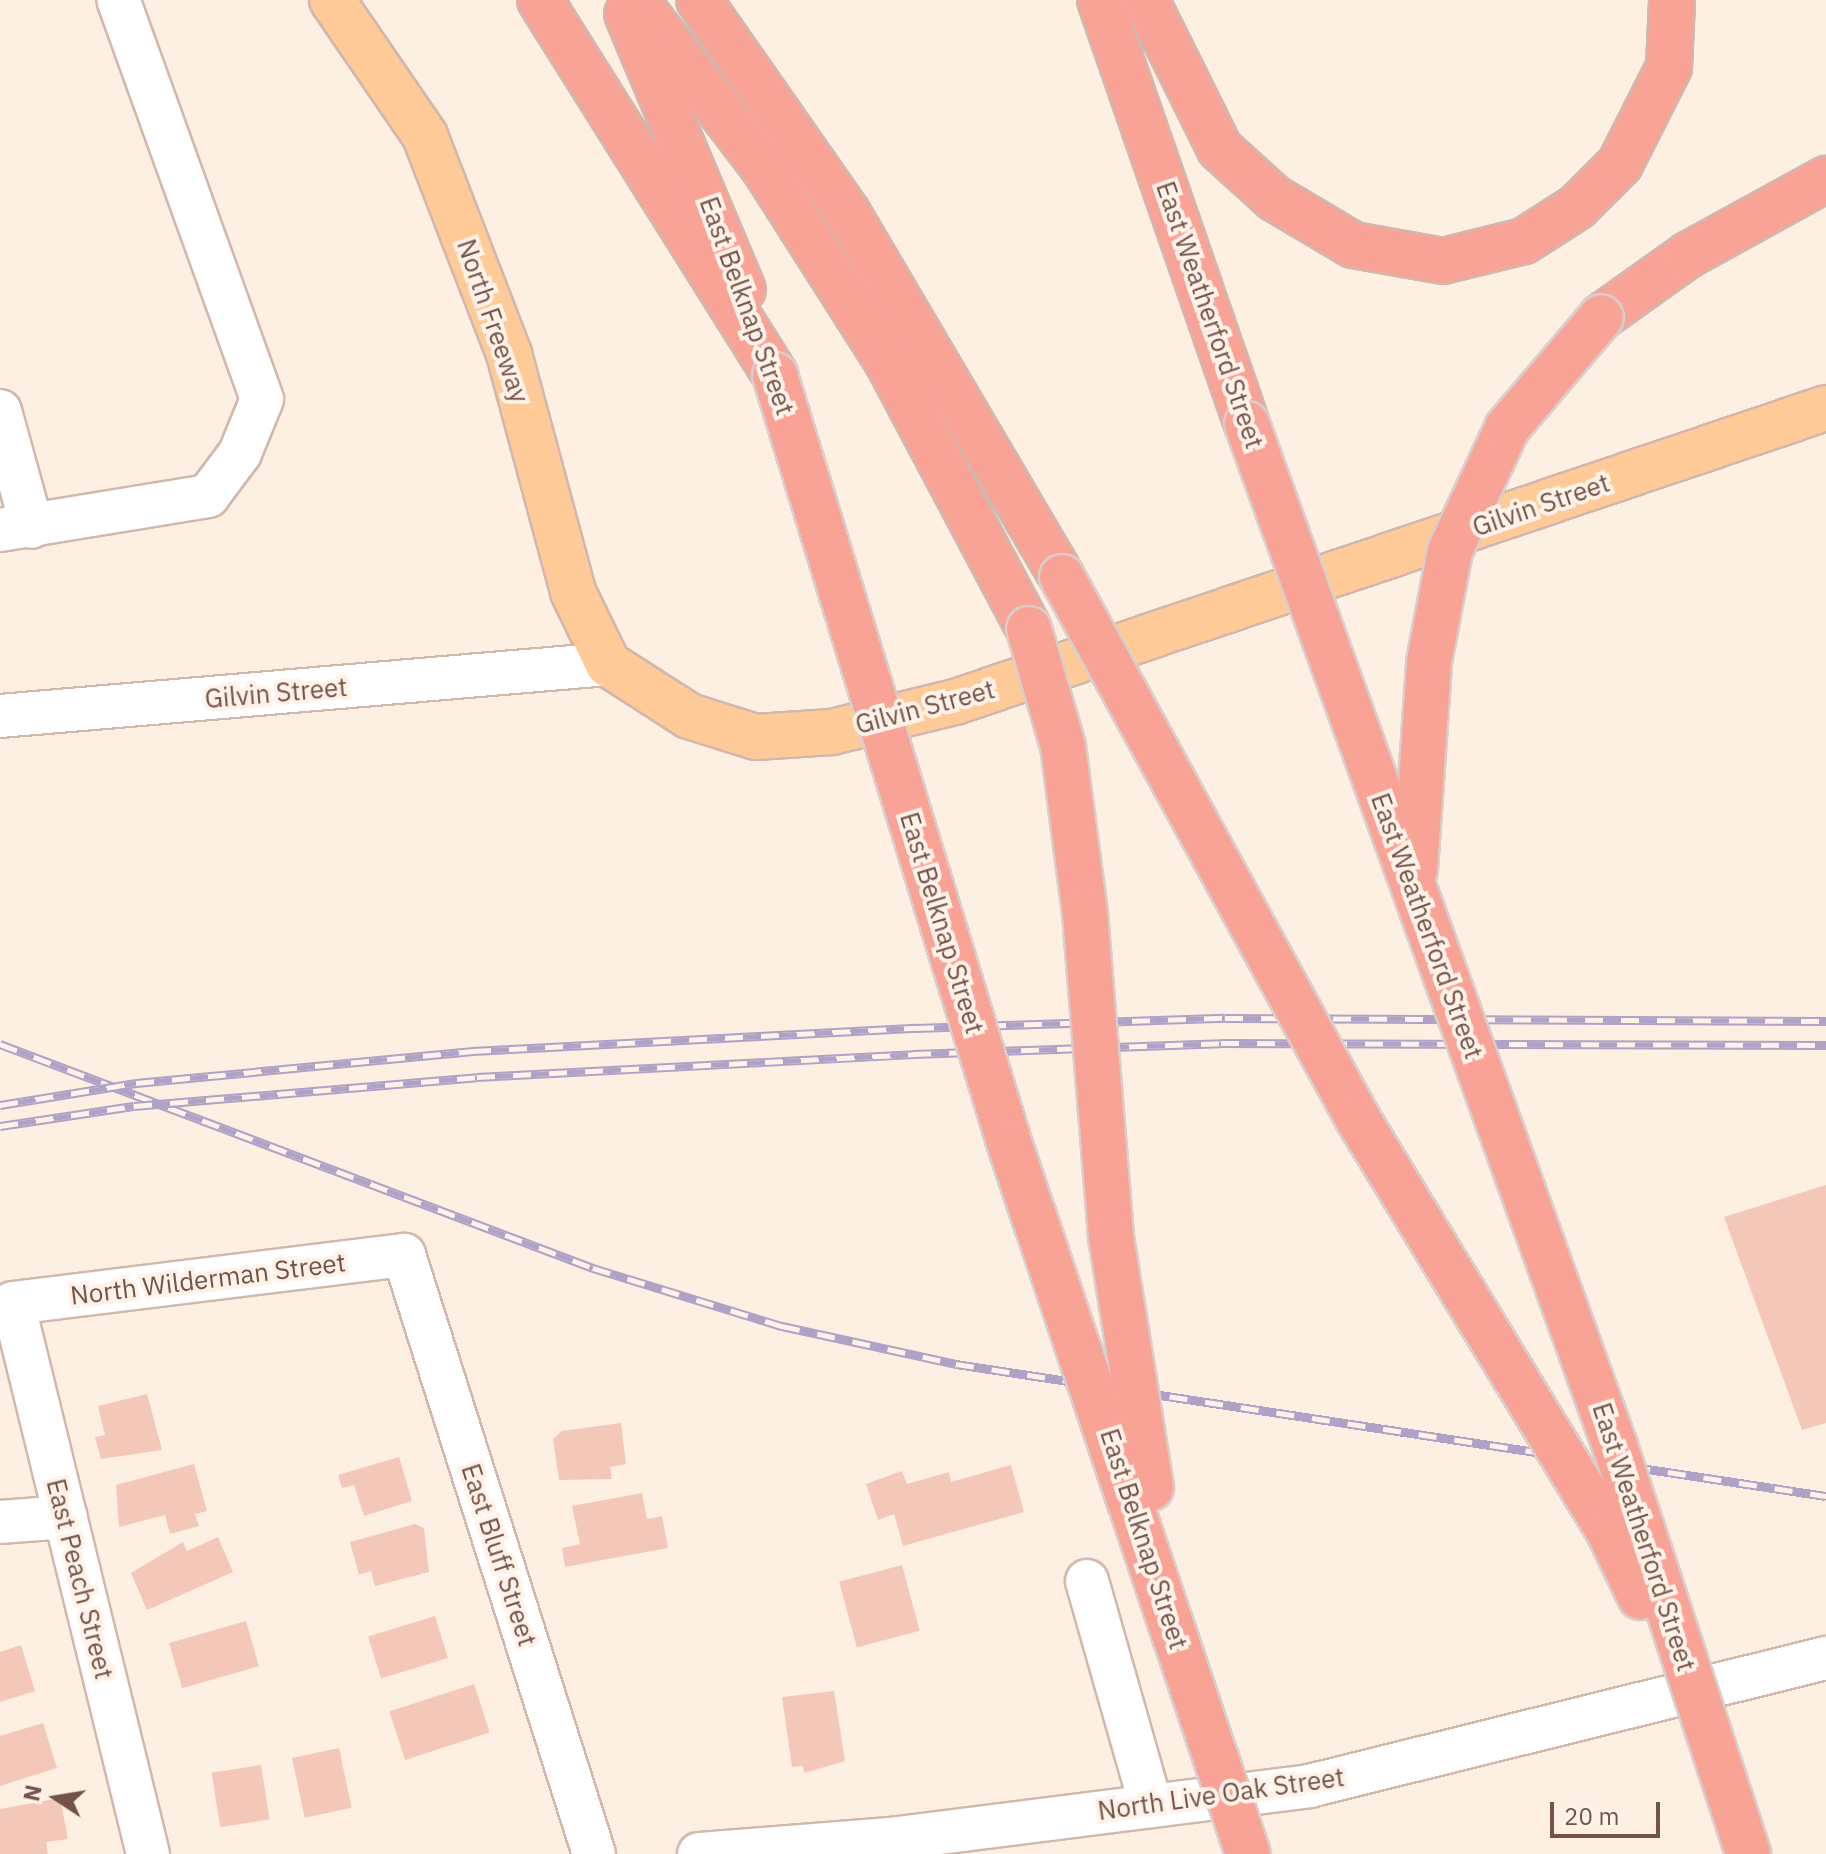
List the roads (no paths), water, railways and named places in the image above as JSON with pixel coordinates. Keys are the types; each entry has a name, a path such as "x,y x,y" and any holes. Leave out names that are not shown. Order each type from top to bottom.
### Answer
{"highway":[{"path":"540,0 775,375"},
{"name":"East Belknap Street","path":"620,0 707,196 775,375 1010,1145 1248,1854"},
{"path":"636,0 764,168 887,361 1029,629 1063,746 1075,827 1127,1355 1201,1709"},
{"path":"699,0 847,212 999,463 1358,1119 1609,1532 1748,1854"},
{"name":"East Weatherford Street","path":"1100,0 1247,424 1615,1446 1748,1854"},
{"path":"1146,0 1220,149 1274,198 1353,245 1443,261 1524,241 1577,207 1620,164 1669,67 1672,0"},
{"path":"1414,892 1429,662 1450,551 1507,428 1601,317 1688,255 1826,179"}],"main road":[{"name":"North Freeway","path":"332,0 425,136 509,354 573,592 608,664"},
{"name":"Gilvin Street","path":"608,664 689,716 756,737 832,732 955,702 1826,408"}],"street":[{"path":"0,411 16,529 208,496 240,453 262,399 118,0"},
{"name":"Gilvin Street","path":"0,716 608,664"},
{"name":"North Wilderman Street","path":"13,1303 404,1255"},
{"name":"East Bluff Street","path":"404,1255 594,1854"},
{"name":"East Peach Street","path":"13,1303 148,1854"},
{"path":"0,1522 66,1517"},
{"path":"1087,1581 1151,1806"},
{"name":"North Live Oak Street","path":"699,1854 1309,1786 1826,1658"}],"railway":[{"path":"0,1105 136,1083 473,1051 916,1028 1225,1018 1826,1021"},
{"path":"0,1126 134,1106 477,1077 913,1054 1221,1043 1826,1045"},
{"path":"0,1044 593,1268 782,1326 956,1364 1826,1496"}]}
